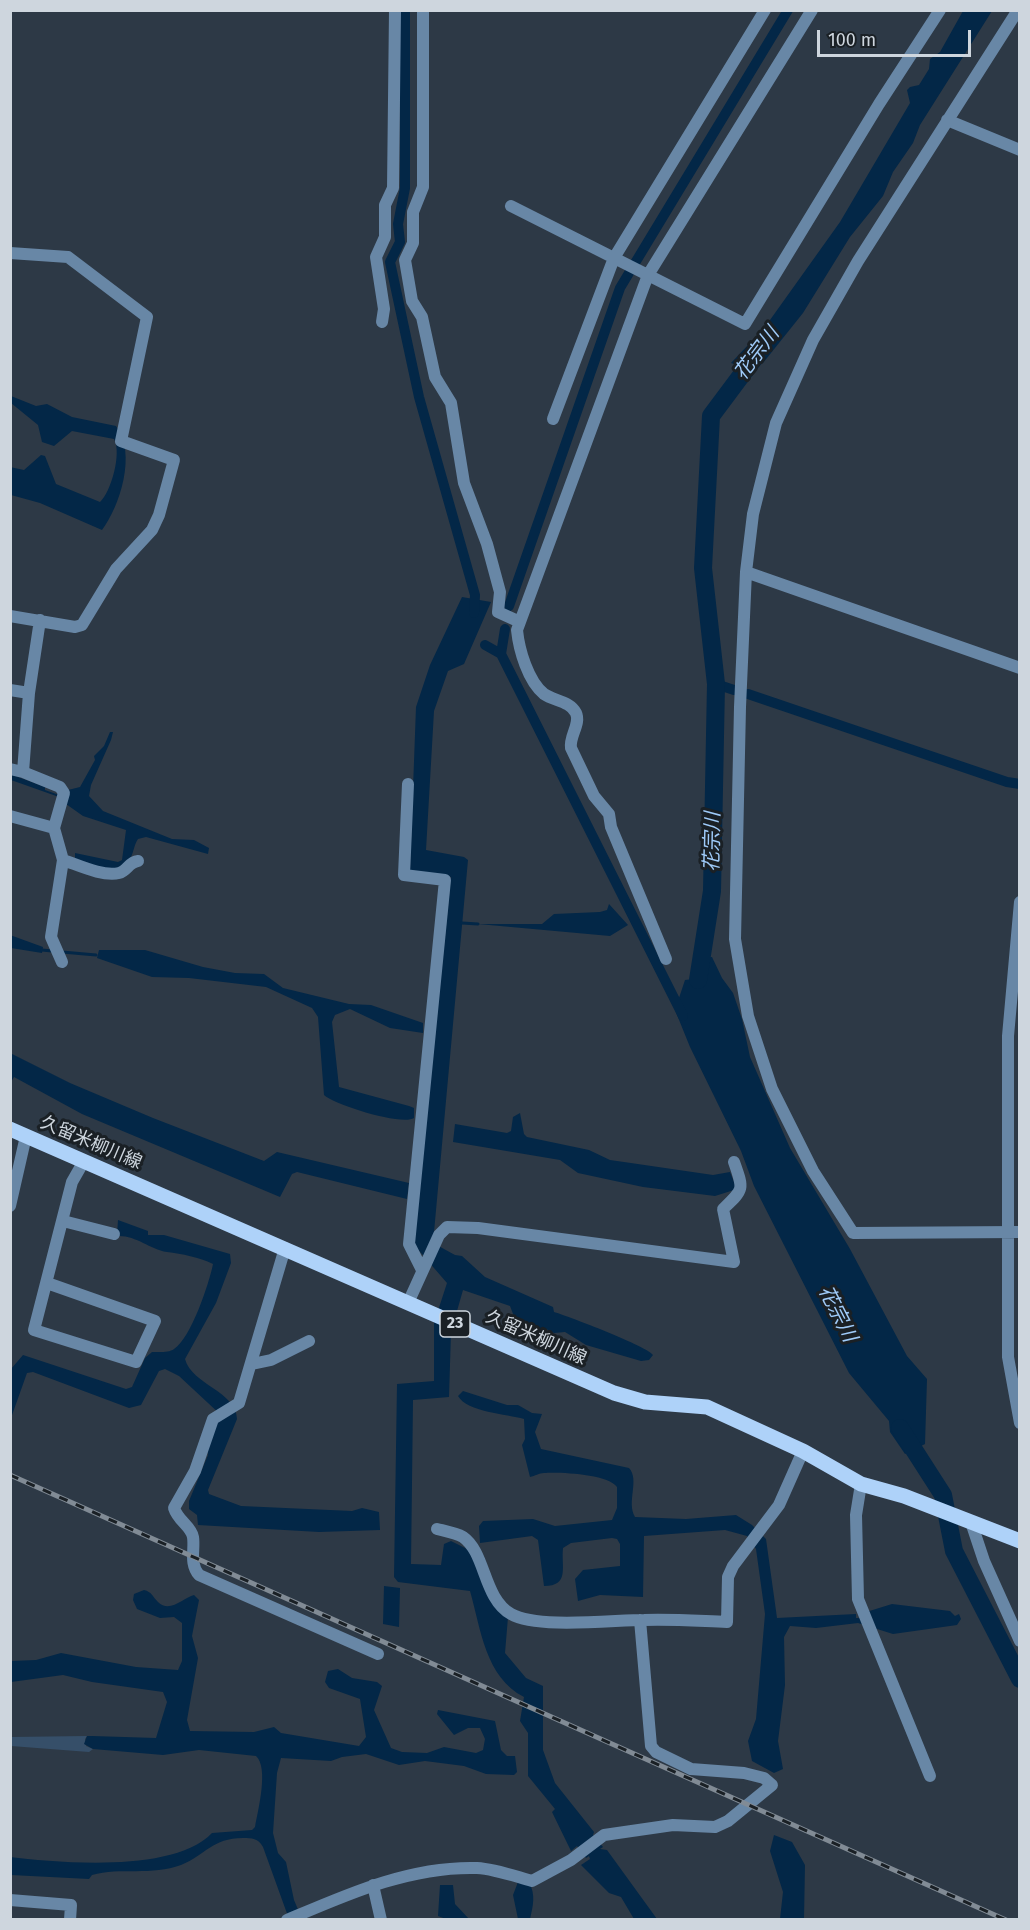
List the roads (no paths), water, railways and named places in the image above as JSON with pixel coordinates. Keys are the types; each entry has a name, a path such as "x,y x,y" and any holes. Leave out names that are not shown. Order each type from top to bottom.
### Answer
{"main road":[{"name":"久留米柳川線","path":"10,1129 614,1393 645,1402 707,1407 803,1451 861,1484 904,1496 1020,1541"}],"street":[{"path":"382,322 384,309 376,257 385,237 385,205 393,188 395,10"},
{"path":"423,10 423,187 413,212 413,243 405,260 412,301 422,317 435,377 451,403 465,483 487,544 500,592 498,612 520,622"},
{"path":"553,418 614,258 765,10"},
{"path":"666,959 611,827 609,814 594,796 571,748 569,740 577,721 577,714 570,705 543,693 534,680 518,642 517,630 648,276 812,10"},
{"path":"511,206 745,324 879,104 940,10"},
{"path":"1014,1232 853,1233 813,1171 772,1089 748,1016 735,939 746,572 753,514 776,423 808,351 858,261 1018,10"},
{"path":"947,120 1020,150"},
{"path":"10,253 68,257 147,317 121,441 174,460 159,515 152,530 116,569 90,616 82,625 75,627 10,616"},
{"path":"746,572 1020,668"},
{"path":"23,772 30,693 40,620"},
{"path":"10,690 30,693"},
{"path":"10,769 60,787 64,793 54,828 63,860 51,925 51,937 62,962"},
{"path":"408,784 404,875 445,880 409,1244 422,1270"},
{"path":"10,816 54,828"},
{"path":"63,860 110,874 121,873 133,862 138,861"},
{"path":"1020,902 1008,1036 1014,1232 1008,1357 1020,1423"},
{"path":"10,1206 26,1136"},
{"path":"47,1283 155,1321 136,1362 34,1330 72,1182 84,1161"},
{"path":"408,1303 439,1235 447,1227 478,1228 734,1262 723,1209 741,1191 742,1184 734,1162"},
{"path":"63,1221 114,1234"},
{"path":"285,1248 239,1403 213,1419 195,1471 174,1508 177,1518 190,1529 193,1537 195,1570 199,1575 378,1654"},
{"path":"252,1364 271,1360 309,1341"},
{"path":"437,1529 463,1537 473,1548 492,1592 511,1614 529,1620 727,1622 728,1577 744,1551 779,1505 803,1451"},
{"path":"861,1484 856,1515 858,1599 930,1776"},
{"path":"965,1520 1020,1641"},
{"path":"287,1920 373,1885 434,1869 480,1868 531,1881 580,1854 604,1835 673,1825 715,1827 728,1821 772,1785 764,1778 744,1773 691,1769 656,1752 651,1746 640,1620"},
{"path":"373,1885 381,1920"},
{"path":"10,1900 70,1905 70,1920"}],"water":[{"path":"963,11 992,11 920,125 913,143 893,172 883,196 850,237 803,313 763,363 751,370 731,363 765,327 840,222 910,103 907,90 919,85 929,69 930,59 940,52"},
{"path":"11,396 36,406 47,404 72,417 116,426 125,450 124,479 115,507 102,530 40,503 11,495 10,467 24,470 41,455 45,456 56,484 100,502 108,490 114,472 117,453 114,439 72,431 54,446 42,442 38,425 11,403"},
{"path":"462,597 491,602 464,664 448,671 434,711 426,850 464,857 468,860 433,1243 455,1255 462,1256 485,1277 553,1307 554,1312 624,1339 653,1355 649,1360 641,1361 586,1345 565,1332 554,1333 546,1329 528,1330 515,1319 510,1306 463,1290 451,1332 449,1397 413,1400 411,1564 441,1565 444,1544 451,1541 469,1550 508,1617 505,1653 526,1678 543,1686 543,1750 555,1783 594,1832 593,1835 603,1847 600,1849 607,1850 657,1919 634,1919 621,1897 609,1893 581,1865 590,1859 589,1856 586,1858 577,1846 571,1851 552,1812 555,1809 528,1776 528,1733 520,1721 524,1697 511,1688 493,1665 486,1651 470,1591 398,1582 394,1577 397,1384 434,1381 434,1323 447,1283 414,1245 451,877 410,870 416,707 430,665"},
{"path":"110,732 113,732 111,740 91,785 89,796 103,811 172,839 194,840 209,848 208,854 146,837 138,839 131,857 126,864 120,867 105,868 75,859 75,853 118,862 122,860 126,830 83,816 66,804 68,790 80,787 95,760 94,756 104,746"},
{"path":"10,774 45,787 45,790 59,797 11,780"},
{"path":"609,904 628,925 610,936 478,924 542,924 554,914 600,912 607,910"},
{"path":"10,935 43,947 42,953 11,948"},
{"path":"99,950 145,950 203,967 235,973 264,974 283,988 349,1004 371,1005 423,1023 423,1033 390,1028 350,1009 335,1015 332,1022 339,1087 414,1108 414,1118 407,1120 383,1117 341,1104 324,1095 318,1017 312,1008 266,987 189,978 152,977 97,958"},
{"path":"712,957 722,978 733,993 742,1019 750,1057 790,1148 850,1249 907,1356 927,1379 925,1444 905,1454 890,1432 889,1421 849,1373 754,1186 741,1151 690,1047 675,1010 685,980 693,979 696,959"},
{"path":"10,1053 70,1083 264,1161 277,1152 409,1183 407,1199 297,1172 292,1174 280,1197 82,1114 14,1077 11,1082"},
{"path":"520,1113 524,1134 527,1137 589,1150 610,1160 713,1175 730,1172 736,1187 734,1190 715,1196 643,1187 578,1173 560,1160 453,1142 455,1124 507,1133 511,1131 513,1117"},
{"path":"118,1220 148,1231 148,1235 164,1235 230,1254 231,1263 216,1303 185,1359 189,1368 196,1375 229,1401 235,1409 237,1419 208,1490 209,1494 241,1506 352,1511 362,1508 379,1512 380,1530 319,1532 198,1525 197,1515 189,1509 189,1501 208,1455 207,1447 211,1434 222,1416 179,1376 165,1369 159,1371 141,1405 129,1408 33,1372 27,1373 11,1418 11,1369 23,1355 126,1389 132,1387 145,1358 152,1352 172,1350 187,1334 193,1323 213,1264 202,1259 160,1250 124,1236 117,1236"},
{"path":"463,1391 507,1405 518,1405 532,1413 542,1414 535,1432 541,1449 629,1468 633,1479 632,1505 635,1517 686,1519 736,1515 752,1525 766,1539 777,1618 856,1614 856,1618 863,1618 863,1613 892,1604 950,1611 955,1616 959,1614 961,1619 957,1625 893,1634 858,1623 816,1628 790,1626 784,1637 785,1685 778,1741 783,1769 774,1773 752,1761 748,1741 756,1719 765,1614 756,1549 747,1536 725,1530 644,1536 643,1597 600,1595 578,1601 575,1579 583,1570 620,1566 620,1544 617,1539 612,1538 571,1543 563,1548 561,1579 558,1583 544,1586 538,1540 532,1536 480,1543 479,1526 483,1521 533,1519 555,1526 612,1520 617,1508 617,1487 604,1479 583,1475 540,1473 530,1477 522,1445 525,1439 524,1419 470,1406 458,1396"},
{"path":"384,1586 400,1588 399,1627 383,1624"},
{"path":"144,1590 158,1602 167,1606 177,1604 194,1595 199,1600 192,1636 198,1658 187,1720 190,1731 254,1732 274,1727 281,1733 359,1746 366,1737 360,1699 329,1688 325,1682 328,1671 338,1669 352,1678 377,1682 382,1686 374,1710 391,1748 402,1752 427,1753 444,1747 476,1753 483,1750 485,1739 480,1728 468,1728 454,1735 437,1714 438,1710 495,1721 501,1750 507,1756 515,1756 517,1772 514,1775 486,1774 464,1766 425,1761 399,1765 366,1754 331,1761 281,1758 277,1773 273,1833 278,1853 286,1862 294,1900 302,1919 289,1919 263,1847 252,1838 224,1841 190,1861 159,1870 103,1873 92,1875 89,1879 11,1875 10,1857 86,1863 145,1860 195,1846 212,1833 252,1830 255,1827 262,1779 260,1762 256,1756 199,1750 163,1755 93,1749 84,1744 87,1736 156,1738 167,1702 163,1692 92,1682 63,1675 11,1682 11,1661 36,1660 61,1653 136,1667 178,1670 182,1661 182,1623 174,1617 160,1618 137,1609 133,1600 134,1594"},
{"path":"774,1835 792,1842 805,1865 804,1919 780,1919 783,1892 770,1851"},
{"path":"518,1882 529,1882 533,1891 530,1919 518,1919 513,1895"},
{"path":"440,1885 453,1885 455,1904 469,1919 446,1919 438,1916"}],"waterway":[{"path":"405,10 405,188 398,224 400,242 390,262 419,397 475,595 474,613"},
{"path":"635,263 788,10"},
{"path":"509,606 620,288 629,273"},
{"name":"花宗川","path":"698,980 712,891 716,684 703,568 711,416 761,349"},
{"path":"501,654 505,629"},
{"path":"485,645 501,654 683,1016"},
{"path":"716,684 734,690"},
{"path":"748,694 1007,782 1020,784"},
{"path":"462,923 478,924"},
{"path":"42,950 52,951"},
{"path":"62,952 96,955"},
{"name":"花宗川","path":"900,1428 943,1495 954,1551 1020,1679"}],"railway":[{"path":"10,1475 1006,1920"}]}
